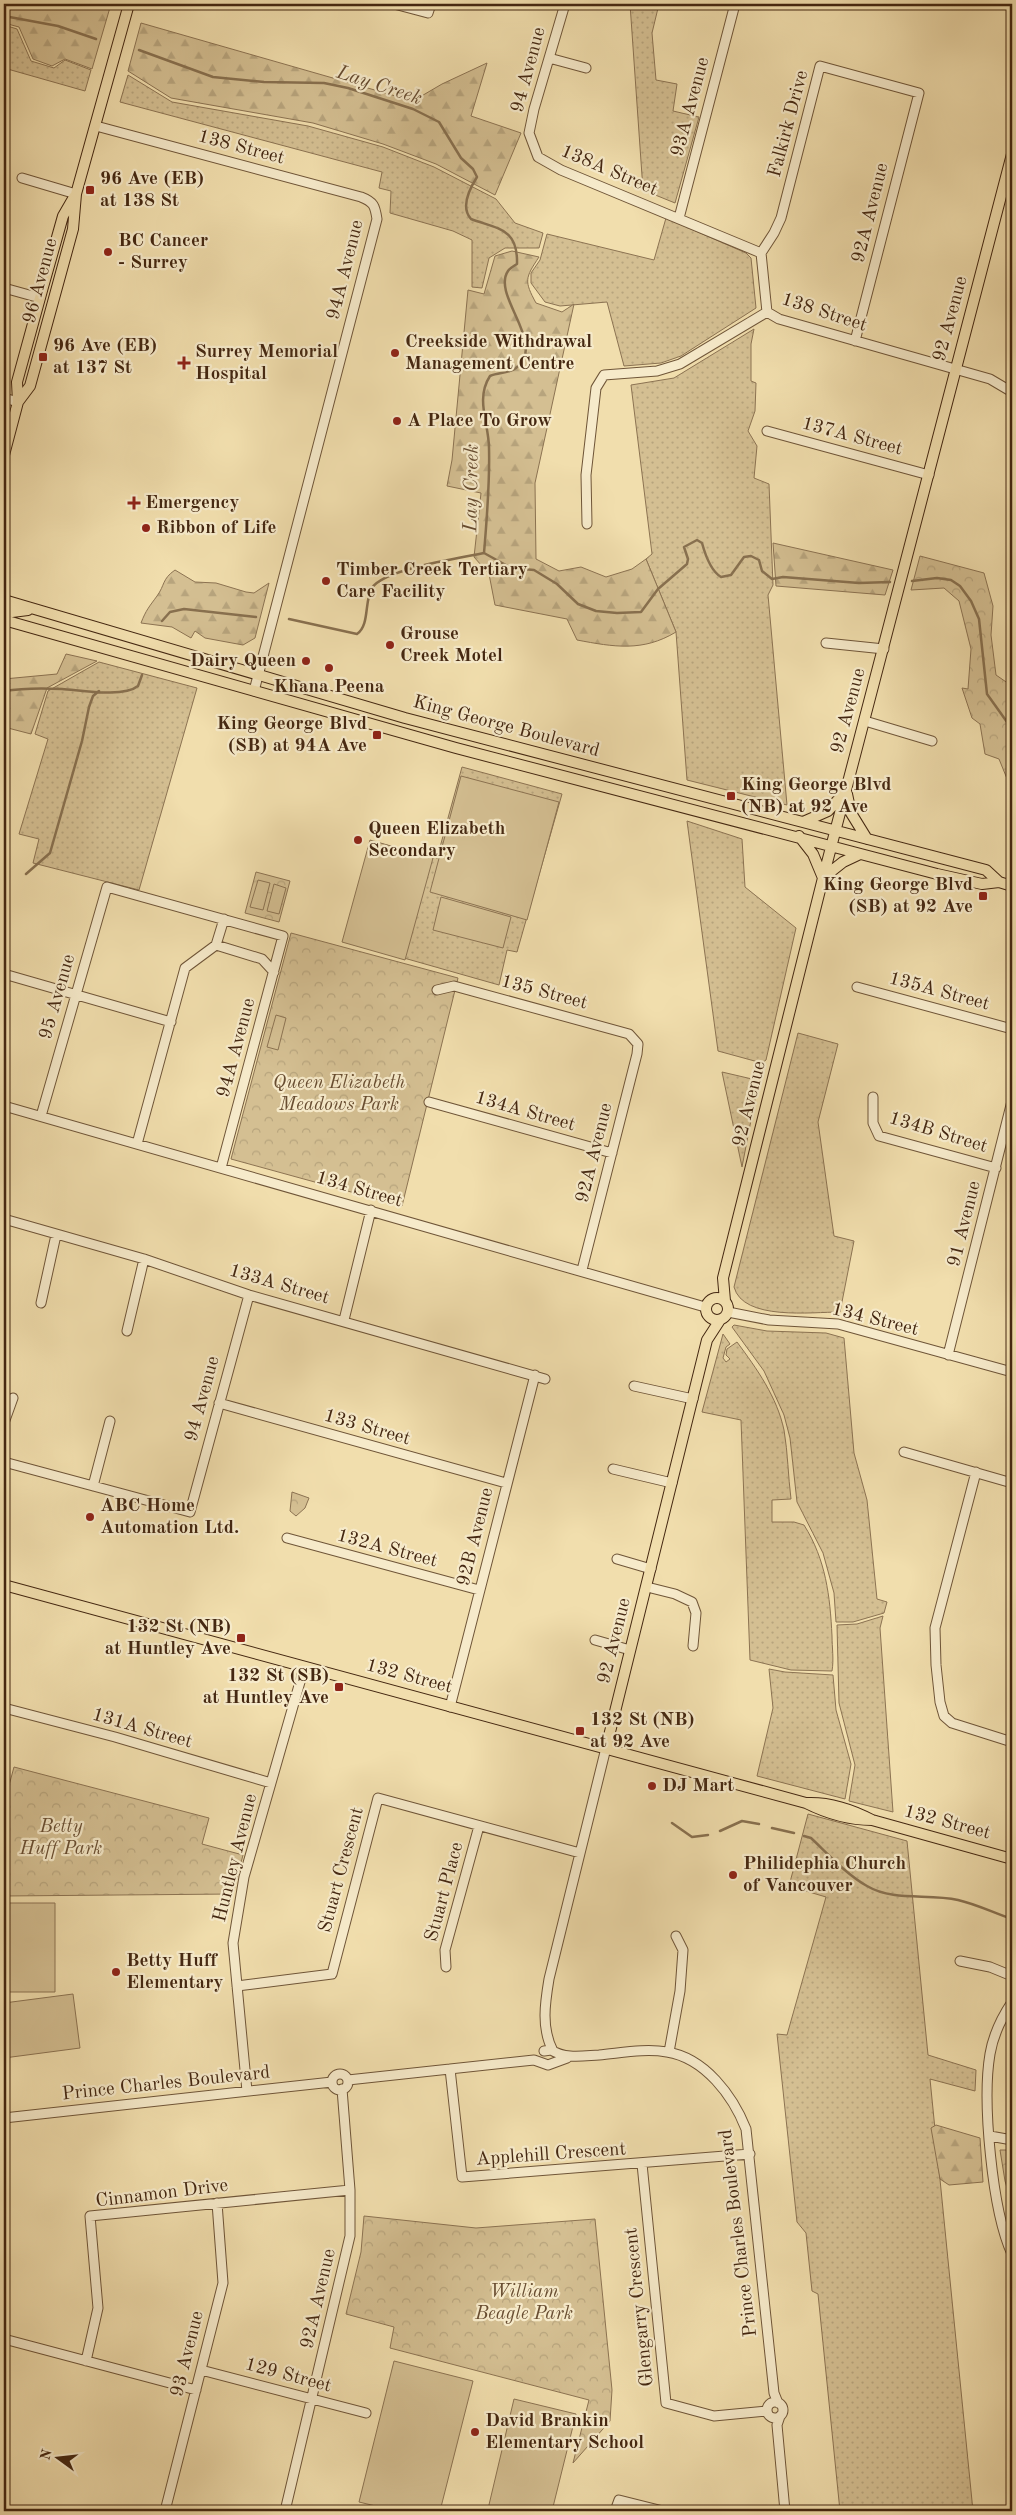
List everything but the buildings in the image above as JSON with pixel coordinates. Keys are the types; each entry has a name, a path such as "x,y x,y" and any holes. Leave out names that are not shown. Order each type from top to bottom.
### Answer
{"main road":[{"name":"96 Avenue","path":"18,402 30,386 73,229 76,194 129,4"},
{"name":"92 Avenue","path":"723,1278 823,878 1012,155"},
{"name":"96 Avenue","path":"4,455 18,402 17,382 40,298 63,216 76,194"},
{"path":"52,307 47,302 66,230 63,216"},
{"name":"King George Boulevard","path":"4,600 258,676 463,734 986,870 999,882"},
{"path":"4,610 12,612 34,609"},
{"name":"King George Boulevard","path":"4,620 456,748 799,836 860,854 982,884 999,882 1012,886"},
{"path":"803,822 828,811 847,790"},
{"path":"847,790 851,813 867,839"},
{"path":"799,836 813,854 823,878 842,862 860,854"},
{"path":"709,1307 714,1320 724,1316 723,1278"},
{"path":"707,1340 709,1307 723,1278"},
{"path":"709,1307 720,1298 725,1301"},
{"name":"92 Avenue","path":"606,1748 707,1340 724,1316"},
{"name":"132 Street","path":"4,1585 806,1803 822,1802 856,1812 872,1820 1012,1859"}],"street":[{"path":"394,4 428,13 431,4"},
{"name":"94 Avenue","path":"532,146 530,133 534,110 565,4"},
{"name":"93A Avenue","path":"679,218 735,4"},
{"path":"549,58 586,68"},
{"name":"Falkirk Drive","path":"761,253 781,218 820,66 918,93"},
{"name":"92A Avenue","path":"855,341 918,93"},
{"name":"138 Street","path":"96,126 361,197 372,201 375,206"},
{"name":"138A Street","path":"532,146 538,157 561,170 761,253"},
{"path":"22,178 76,194"},
{"name":"94A Avenue","path":"254,691 377,219 375,206"},
{"path":"761,253 767,312"},
{"path":"4,288 40,298"},
{"name":"138 Street","path":"588,524 586,475 596,388 604,375 657,371 680,364 767,312 780,319 990,379 1012,392"},
{"path":"4,398 18,402"},
{"name":"137A Street","path":"767,431 929,475"},
{"path":"826,643 884,649"},
{"path":"865,720 932,741"},
{"name":"95 Avenue","path":"41,1116 107,887 224,919"},
{"path":"137,1144 185,968 216,945 224,919"},
{"name":"94A Avenue","path":"221,1168 283,936 224,919"},
{"path":"216,945 262,959 274,972"},
{"path":"4,974 171,1022"},
{"name":"135 Street","path":"437,990 454,986 629,1034 638,1044"},
{"name":"135A Street","path":"857,987 1012,1029"},
{"name":"92A Avenue","path":"582,1270 638,1054 638,1044"},
{"name":"134B Street","path":"873,1097 873,1123 879,1136 996,1168"},
{"name":"91 Avenue","path":"948,1355 1012,1101"},
{"name":"134A Street","path":"429,1102 612,1153"},
{"name":"134 Street","path":"4,1106 709,1307"},
{"path":"344,1320 371,1210"},
{"name":"133A Street","path":"4,1219 144,1259 249,1295 344,1320 545,1379"},
{"path":"40,1303 56,1235"},
{"path":"127,1331 144,1259"},
{"name":"94 Avenue","path":"93,1486 190,1512 249,1295"},
{"name":"134 Street","path":"724,1316 838,1324 1012,1372"},
{"name":"92B Avenue","path":"450,1707 535,1375"},
{"path":"634,1386 693,1399"},
{"path":"4,1423 13,1398"},
{"name":"133 Street","path":"219,1403 506,1483"},
{"path":"4,1462 93,1486 110,1421"},
{"path":"904,1452 1012,1483"},
{"path":"613,1469 672,1483"},
{"path":"976,1472 936,1628 936,1666 940,1702 944,1716 952,1723 1012,1742"},
{"name":"132A Street","path":"287,1538 479,1590"},
{"path":"617,1559 651,1569"},
{"path":"647,1587 675,1594 692,1602 696,1613 693,1646"},
{"path":"595,1640 630,1650"},
{"name":"Huntley Avenue","path":"247,2091 232,1943 238,1906 304,1668"},
{"name":"131A Street","path":"4,1708 115,1737 271,1783"},
{"name":"92 Avenue","path":"546,2057 547,2033 545,2012 549,1979 606,1748"},
{"name":"Stuart Crescent","path":"237,1986 332,1974 378,1798 580,1853"},
{"name":"Stuart Place","path":"446,1967 445,1950 479,1826"},
{"path":"669,2052 680,1991 683,1950 676,1936"},
{"path":"960,1961 990,1967 1012,1976"},
{"path":"1012,2002 1005,2013 990,2052 986,2082 990,2136 1000,2217 1012,2254"},
{"name":"Prince Charles Boulevard","path":"348,2080 546,2057 641,2051 669,2052 696,2064 722,2087 741,2116 746,2129 750,2154 785,2511"},
{"name":"Applehill Crescent","path":"450,2069 462,2177 750,2154"},
{"path":"338,2074 344,2075 348,2080 347,2086 342,2090 336,2088 332,2082 338,2074"},
{"name":"Prince Charles Boulevard","path":"4,2118 332,2082"},
{"name":"92A Avenue","path":"285,2511 313,2400 348,2244 351,2215 342,2090"},
{"path":"990,2136 1012,2140"},
{"name":"Glengarry Crescent","path":"642,2164 666,2403 714,2416 774,2413"},
{"name":"Cinnamon Drive","path":"86,2361 98,2308 90,2216 350,2190"},
{"name":"93 Avenue","path":"165,2511 224,2283 217,2203"},
{"path":"4,2339 196,2390"},
{"name":"129 Street","path":"201,2370 366,2413"},
{"path":"615,2511 619,2500 663,2511"}],"green space":[{"path":"4,4 111,4 92,69 65,59 52,66 33,59 19,27 4,23"},
{"path":"630,4 659,4 652,33 656,80 677,84 673,111 699,117 675,203 643,190"},
{"path":"141,23 413,101 442,84 487,63 471,116 521,133 495,195 436,164 383,144 313,123 171,98 128,71"},
{"path":"4,25 17,29 31,61 54,68 65,60 91,70 85,91 4,68"},
{"path":"128,75 172,102 308,126 383,147 434,167 496,199 515,223 543,233 539,248 505,248 489,258 482,288 472,287 472,240 453,231 390,213 391,191 379,188 382,172 120,102"},
{"path":"666,218 746,253 751,258 756,308 681,356 661,363 624,366 607,302 560,306 545,302 531,283 531,273 540,260 547,234 654,260"},
{"path":"512,251 539,257 531,270 528,280 529,289 536,303 562,312 574,304 535,483 536,559 559,571 581,567 606,577 632,569 646,559 676,632 652,643 616,646 577,640 567,619 495,605 489,574 474,557 481,493 447,486 452,460 468,290 484,294 495,256"},
{"path":"754,329 751,344 751,381 756,383 755,411 748,431 757,446 754,478 769,484 773,585 768,595 787,805 687,780 676,632 646,559 652,554 631,385 674,378"},
{"path":"773,543 893,570 885,595 776,586"},
{"path":"920,556 984,573 993,606 991,635 996,675 1012,686 1012,791 999,759 985,754 980,724 972,718 962,688 968,689 971,649 959,601 944,588 911,590"},
{"path":"175,570 195,582 216,583 246,592 254,593 269,583 255,638 243,645 205,638 195,631 191,638 172,627 141,623 166,579"},
{"path":"66,654 97,661 47,688 31,734 4,727 4,679 57,674"},
{"path":"99,662 197,688 139,890 33,863 39,839 19,834 48,739 35,734 48,691"},
{"path":"462,767 562,794 517,952 507,950 499,985 344,941 371,841 437,858"},
{"path":"461,776 559,802 527,920 430,892"},
{"path":"687,821 742,839 745,887 796,928 766,1060 762,1063 718,1051"},
{"path":"370,840 433,858 405,960 342,942"},
{"path":"256,872 290,881 279,922 245,913"},
{"path":"258,880 270,883 263,910 250,907"},
{"path":"274,884 286,888 279,914 267,911"},
{"path":"441,897 511,917 503,948 433,930"},
{"name":"Queen Elizabeth Meadows Park","path":"291,933 458,978 402,1206 231,1159"},
{"path":"276,1015 286,1018 278,1050 267,1047"},
{"path":"798,1033 838,1044 818,1122 834,1236 854,1241 840,1312 797,1313 764,1310 750,1305 740,1298 734,1287"},
{"path":"722,1072 752,1079 757,1089 742,1167"},
{"path":"734,1325 767,1331 826,1333 844,1338 854,1453 867,1500 877,1599 887,1602 884,1613 853,1622 836,1622 834,1593 823,1553 797,1502 790,1438 784,1415 764,1371 732,1327"},
{"path":"723,1334 730,1344 726,1347 723,1358 726,1362 730,1359 726,1355 727,1349 737,1342 765,1384 781,1418 784,1430 791,1499 772,1500 772,1522 794,1522 804,1525 817,1551 826,1579 830,1607 833,1653 832,1671 791,1670 750,1660 741,1420 702,1412"},
{"path":"292,1492 309,1498 305,1508 296,1516 290,1511"},
{"path":"883,1616 880,1628 893,1812 849,1801 855,1765 839,1703 837,1625 857,1624"},
{"path":"769,1669 833,1675 836,1710 851,1764 845,1799 757,1776 773,1708"},
{"name":"Betty Huff Park","path":"14,1767 209,1818 202,1844 243,1855 233,1894 4,1896 4,1804"},
{"path":"808,1814 907,1841 928,2055 976,2070 975,2091 930,2079 973,2511 840,2511 818,2294 812,2291 806,2233 797,2222 777,2034 787,2035 826,1897 789,1886"},
{"path":"4,1903 55,1903 55,1992 4,1992"},
{"path":"73,1994 80,2048 4,2058 4,2003"},
{"path":"936,2125 980,2138 983,2182 949,2185 940,2179 931,2128"},
{"path":"1000,2150 1012,2150 1012,2205 1005,2181"},
{"name":"William Beagle Park","path":"364,2216 476,2228 595,2219 612,2390 610,2421 573,2463 589,2400 390,2348 394,2327 346,2314 361,2252"},
{"path":"394,2361 473,2381 440,2511 396,2511 359,2502"},
{"path":"514,2399 576,2414 552,2511 488,2509"}],"waterway":[{"name":"Lay Creek","path":"4,16 58,26 96,39"},
{"name":"Lay Creek","path":"139,50 213,77 264,82 324,83 348,88 413,109 439,122 461,158 473,169 477,177 467,198 466,209 471,219 498,228 510,237 514,243 517,264 508,271 505,281 511,306 523,333 526,346 524,358 516,368 490,376 484,394 483,403 489,461 484,553"},
{"path":"289,619 357,634 364,625 368,599 372,588 379,581 391,575 424,565 484,553 511,568 534,570 557,584 578,604 596,611 617,613 641,612 658,589 687,564 688,559 684,547 697,540 702,543 711,567 721,577 731,575 744,557 751,556 759,560 762,571 772,579 783,577 859,583 890,582"},
{"path":"912,581 937,578 951,580 960,586 971,601 979,619 987,694 1012,729"},
{"path":"162,621 170,612 184,609 256,617"},
{"path":"4,691 40,688 122,692 138,686 142,675"},
{"path":"26,874 50,853 82,741 89,707 93,696 99,691"},
{"path":"720,1831 742,1821 759,1824"},
{"path":"672,1823 692,1837 708,1835"},
{"path":"772,1828 794,1833"},
{"path":"804,1836 811,1838 852,1876 877,1891 900,1896 958,1900 1012,1919"}],"place":[{"name":"96 Ave (EB) at 138 St","path":"90,190"},
{"name":"BC Cancer - Surrey","path":"108,252"},
{"name":"Creekside Withdrawal Management Centre","path":"395,353"},
{"name":"96 Ave (EB) at 137 St","path":"43,357"},
{"name":"Surrey Memorial Hospital","path":"184,363"},
{"name":"A Place To Grow","path":"397,421"},
{"name":"Emergency","path":"134,503"},
{"name":"Ribbon of Life","path":"146,528"},
{"name":"Timber Creek Tertiary Care Facility","path":"326,581"},
{"name":"Grouse Creek Motel","path":"390,645"},
{"name":"Dairy Queen","path":"306,661"},
{"name":"Khana Peena","path":"329,668"},
{"name":"King George Blvd (SB) at 94A Ave","path":"377,735"},
{"name":"King George Blvd (NB) at 92 Ave","path":"731,796"},
{"name":"Queen Elizabeth Secondary","path":"358,840"},
{"name":"King George Blvd (SB) at 92 Ave","path":"983,896"},
{"name":"ABC Home Automation Ltd.","path":"90,1517"},
{"name":"132 St (NB) at Huntley Ave","path":"241,1638"},
{"name":"132 St (SB) at Huntley Ave","path":"339,1687"},
{"name":"132 St (NB) at 92 Ave","path":"580,1731"},
{"name":"DJ Mart","path":"652,1786"},
{"name":"Philidephia Church of Vancouver","path":"733,1875"},
{"name":"Betty Huff Elementary","path":"116,1972"},
{"name":"David Brankin Elementary School","path":"475,2432"}]}
